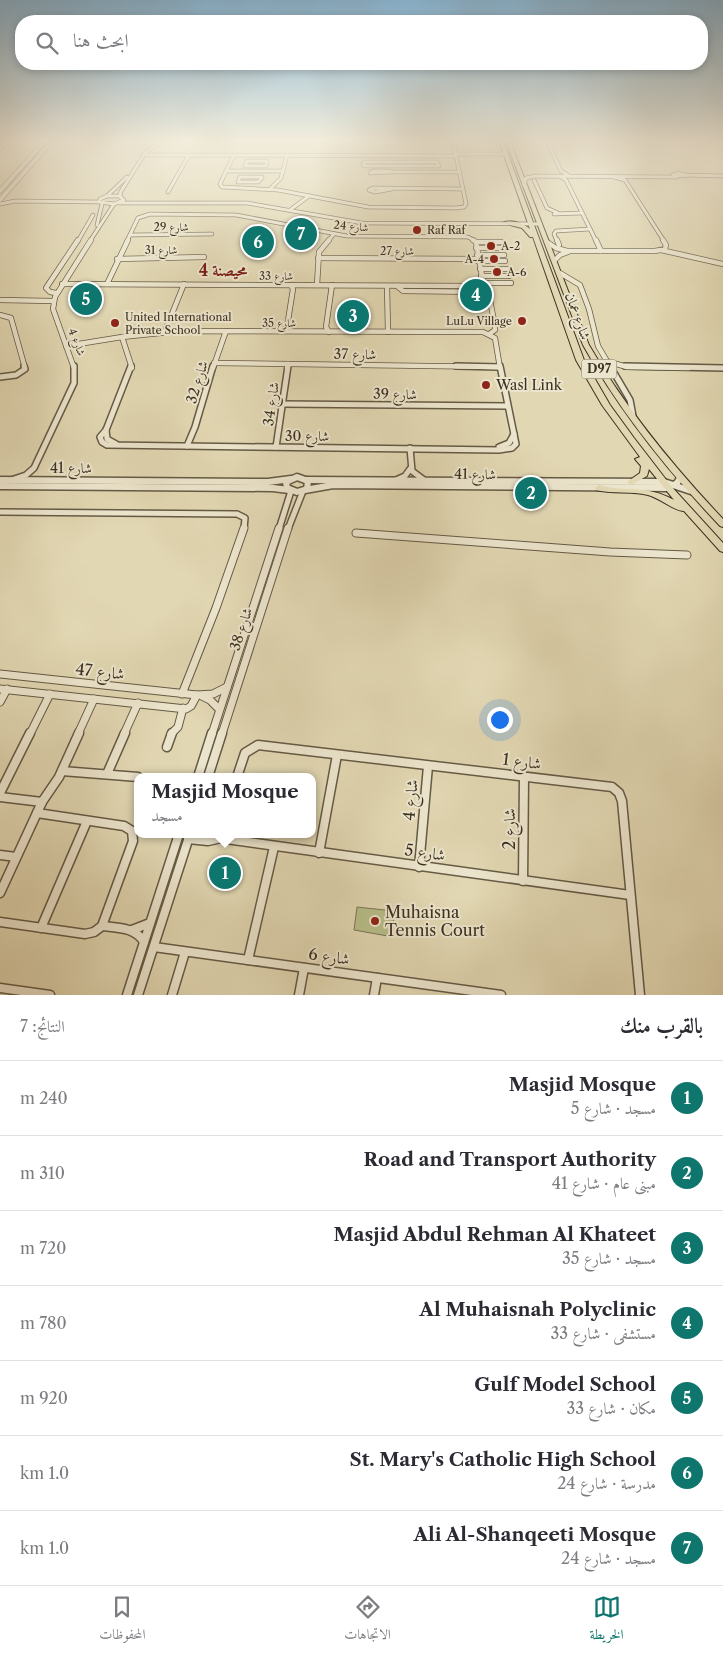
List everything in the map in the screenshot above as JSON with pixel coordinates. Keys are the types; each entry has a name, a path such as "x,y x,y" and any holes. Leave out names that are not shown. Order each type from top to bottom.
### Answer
{"main road":[{"name":"شارع عمان","path":"517,187 523,206 547,242 555,260 590,352 694,517 723,549"},
{"name":"شارع عمان","path":"525,187 534,223 536,241 576,352 606,405 631,440 672,483 691,491 723,524"},
{"path":"506,222 522,217 523,206"},
{"path":"506,222 526,227 536,241"},
{"path":"534,223 558,285 571,305"},
{"path":"631,440 630,446 646,470 644,475 631,482"},
{"path":"599,488 639,491 655,495 670,501 694,517"}],"street":[{"path":"0,202 11,187"},
{"path":"6,193 7,196 14,198 102,198 116,187"},
{"path":"119,203 124,200 120,192 123,187"},
{"path":"168,192 170,187"},
{"path":"243,187 270,189 368,207 448,208 466,205 463,189 373,188 369,190 375,192 392,189"},
{"path":"537,187 547,208 558,214"},
{"path":"570,187 601,251"},
{"path":"630,187 666,245 663,250"},
{"path":"107,196 190,202"},
{"path":"288,209 310,196"},
{"path":"101,203 102,198"},
{"path":"0,202 114,204 248,203 354,222 534,223"},
{"name":"شارع 4","path":"96,230 101,203"},
{"name":"شارع 4","path":"34,468 74,383 74,367 54,316 56,293 114,204"},
{"path":"551,214 582,213"},
{"name":"شارع 24","path":"105,284 137,222 144,217 160,214 241,215 335,234 368,237 451,237 466,239 476,245"},
{"path":"56,293 50,292 46,288 80,238 93,215"},
{"path":"431,223 432,237"},
{"path":"559,244 554,234 556,231 590,229"},
{"name":"شارع 29","path":"130,236 212,234"},
{"path":"315,285 319,250 335,234"},
{"path":"80,238 91,238"},
{"path":"476,245 501,242"},
{"path":"547,242 558,249 573,251 663,250 679,256 723,264"},
{"path":"476,245 502,248"},
{"path":"476,245 482,283"},
{"path":"555,260 561,254 573,251"},
{"path":"478,259 504,255"},
{"name":"شارع 31","path":"117,259 204,257"},
{"name":"شارع 27","path":"318,259 478,259"},
{"path":"478,259 505,261"},
{"path":"480,269 507,269"},
{"path":"560,273 580,285 590,309 596,339 606,361 630,400 632,420"},
{"path":"481,276 509,276"},
{"name":"شارع 33","path":"463,286 475,284 481,276"},
{"name":"شارع 33","path":"63,283 474,287 482,283 511,283"},
{"path":"165,331 184,284"},
{"path":"282,331 287,328 294,289 291,285"},
{"path":"329,332 326,327 332,285"},
{"path":"387,286 388,332"},
{"path":"397,286 403,291 486,292 489,295 495,330 489,334 467,332"},
{"path":"0,300 54,300"},
{"path":"0,315 11,318 25,369 16,376 0,377"},
{"name":"شارع 35","path":"66,347 165,331 467,332"},
{"name":"شارع 32","path":"190,446 224,331"},
{"path":"467,332 484,335 494,343"},
{"name":"شارع 30","path":"120,338 127,350 132,368 106,430 100,437 102,442 112,446 504,450 512,448 517,441 507,406 494,343 495,338 489,334"},
{"path":"606,361 627,367 723,368"},
{"name":"شارع 37","path":"214,364 499,366"},
{"name":"شارع 34","path":"276,447 288,364"},
{"path":"614,374 627,367"},
{"name":"شارع 39","path":"282,404 507,406"},
{"path":"396,480 405,476 410,470 410,448"},
{"path":"13,480 26,475 34,468"},
{"path":"34,468 34,475 40,480"},
{"path":"410,470 424,480"},
{"name":"شارع 41","path":"0,480 268,482 300,478 306,480 672,483"},
{"path":"290,490 286,484 291,479"},
{"path":"304,490 309,485 306,480"},
{"name":"شارع 41","path":"0,486 273,488 304,490 333,485 599,488 672,483"},
{"name":"شارع 38","path":"198,773 290,490"},
{"name":"شارع 38","path":"209,773 294,510 304,490"},
{"path":"0,512 237,514 245,518 246,522 234,558 182,694"},
{"path":"356,533 610,552 687,555"},
{"name":"شارع 47","path":"0,674 197,695 213,694 226,687"},
{"path":"0,702 4,689 183,708 191,706 197,695"},
{"path":"42,802 0,795 50,694"},
{"name":"شارع 47","path":"197,695 210,700 219,709"},
{"path":"0,892 2,884 42,802 62,771 94,699"},
{"path":"107,774 138,703"},
{"path":"167,746 171,734 178,727 183,708"},
{"name":"شارع 1","path":"237,773 244,753 254,746 612,787 619,793 622,801 640,995"},
{"path":"319,853 337,755"},
{"name":"شارع 4","path":"419,866 428,766"},
{"path":"62,771 134,777"},
{"name":"شارع 2","path":"524,777 524,881"},
{"path":"0,922 85,934 94,932 102,926 134,836 129,828 37,813"},
{"path":"41,928 87,821"},
{"path":"127,995 178,838"},
{"path":"138,995 188,838"},
{"name":"شارع 5","path":"197,838 208,841 216,838"},
{"name":"شارع 5","path":"224,838 274,847 630,895"},
{"path":"248,960 274,847"},
{"path":"0,855 16,857"},
{"path":"132,930 150,923"},
{"path":"102,926 132,930 140,935 144,942"},
{"name":"شارع 6","path":"154,947 501,995"},
{"path":"172,995 185,952"},
{"path":"299,995 304,968"},
{"path":"374,995 377,978"},
{"path":"0,988 13,992 50,995"}],"green space":[{"name":"Muhaisna Tennis Court","path":"357,907 394,911 393,937 354,930"}],"place":[{"name":"Raf Raf","path":"417,230"},
{"name":"Ali Al-Shanqeeti Mosque","path":"301,234"},
{"name":"St. Mary's Catholic High School","path":"258,242"},
{"name":"A-2","path":"491,246"},
{"name":"A-4","path":"494,259"},
{"name":"A-6","path":"497,272"},
{"name":"Al Muhaisnah Polyclinic","path":"476,295"},
{"name":"Gulf Model School","path":"86,299"},
{"name":"Masjid Abdul Rehman Al Khateet","path":"353,316"},
{"name":"LuLu Village","path":"522,321"},
{"name":"United International Private School","path":"115,323"},
{"name":"Wasl Link","path":"486,385"},
{"name":"Road and Transport Authority","path":"531,493"},
{"name":"Masjid Mosque","path":"225,873"},
{"name":"Muhaisna Tennis Court","path":"375,921"}],"district":[{"name":"محيصنة 4","path":"223,270"}]}
